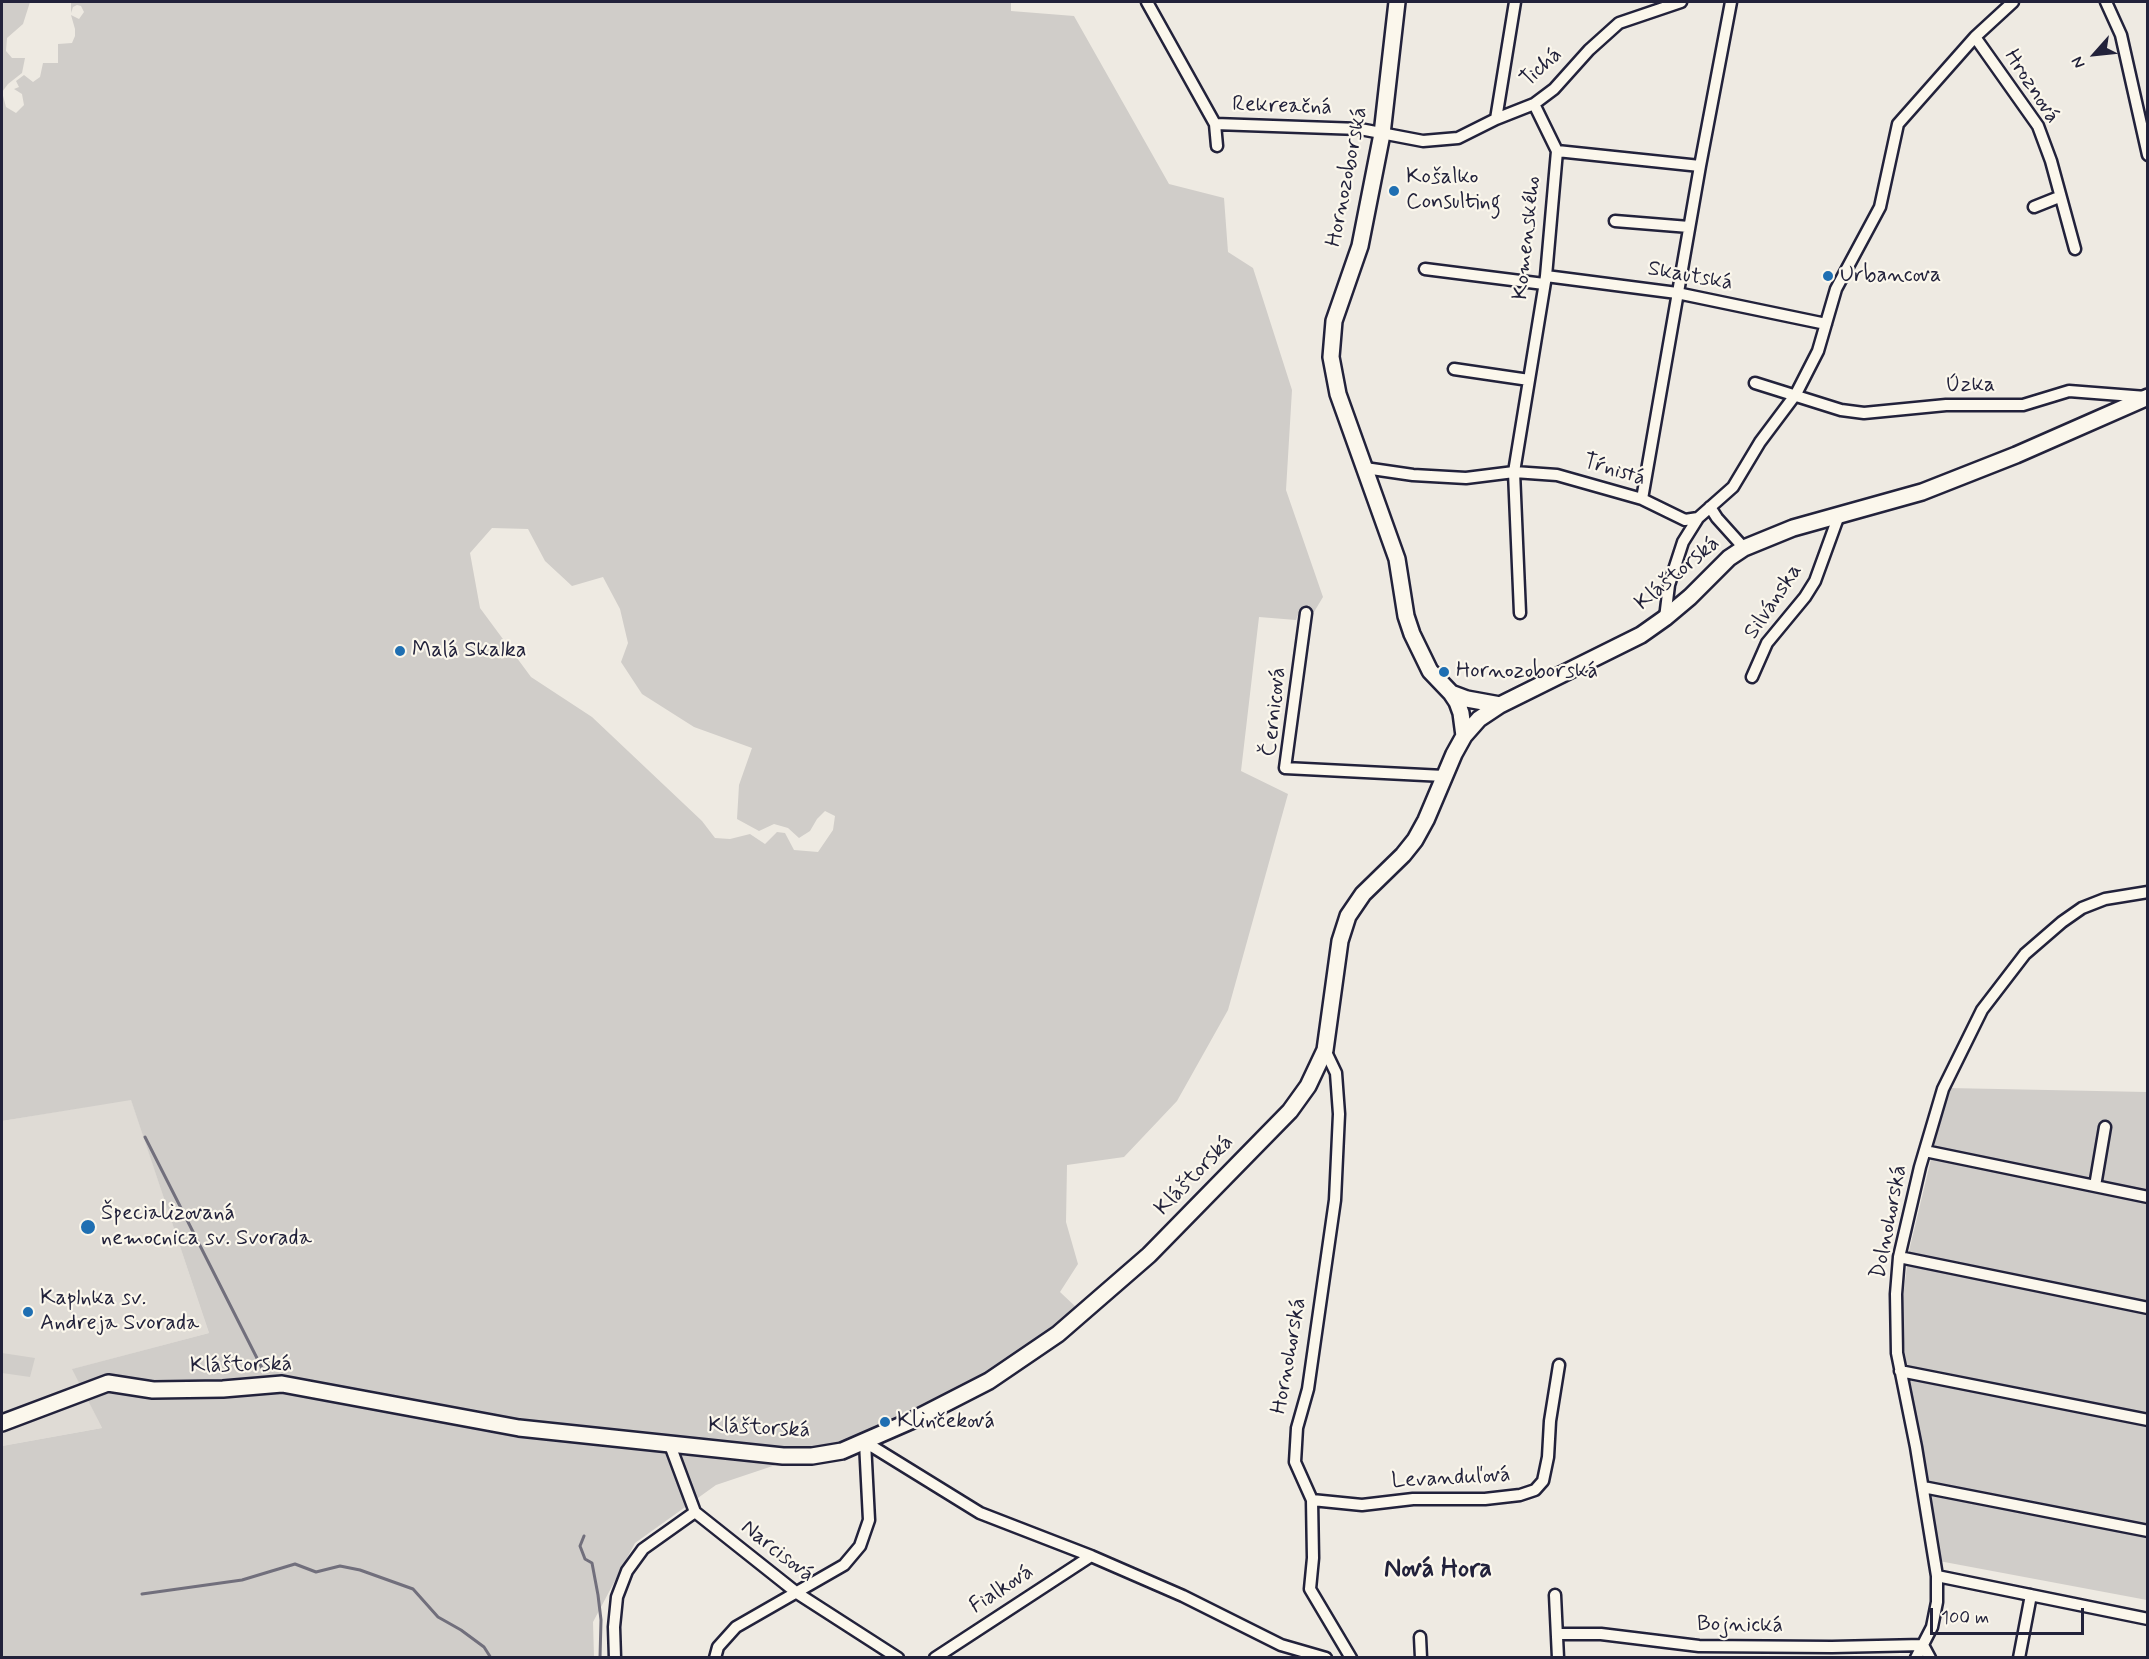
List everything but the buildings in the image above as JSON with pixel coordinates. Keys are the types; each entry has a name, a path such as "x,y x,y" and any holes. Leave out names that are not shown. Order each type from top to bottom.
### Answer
{"street":[{"name":"Rekreačná","path":"1148,2 1215,124 1217,146"},
{"name":"Hornozoborská","path":"1397,2 1382,134 1360,246 1334,321 1331,357 1338,394 1397,559 1406,616 1412,634 1430,671 1451,693 1461,713 1464,736"},
{"path":"1496,119 1515,2"},
{"name":"Tichá","path":"1382,134 1423,141 1458,138 1496,119 1534,104 1554,88 1589,50 1619,23 1681,2"},
{"path":"1642,499 1677,292 1731,2"},
{"path":"1665,618 1668,585 1683,542 1698,519 1733,487 1760,442 1796,394 1818,351 1836,289 1880,207 1898,124 1975,37 2013,2"},
{"path":"2106,2 2121,35 2148,155"},
{"name":"Hroznová","path":"1975,37 2038,126 2051,162 2075,249"},
{"name":"Komenského","path":"1514,472 1545,280 1557,151 1534,104"},
{"name":"Rekreačná","path":"1215,124 1360,129 1382,134"},
{"path":"1557,151 1700,166"},
{"path":"2034,207 2059,197"},
{"path":"1615,221 1689,227"},
{"name":"Skautská","path":"1425,270 1677,292 1827,324"},
{"path":"1454,369 1529,380"},
{"name":"Úzka","path":"1755,383 1841,410 1864,413 1946,405 2023,405 2069,391 2147,397"},
{"name":"Kláštorská","path":"2,1423 108,1383 153,1390 223,1389 282,1384 519,1428 783,1456 812,1456 842,1451 924,1415 989,1381 1058,1334 1149,1256 1278,1124 1308,1086 1325,1050 1340,941 1348,916 1363,894 1415,840 1464,736 1479,719 1500,705 1628,642 1665,618 1729,558 1744,548 1793,528 1922,492 2057,438 2147,397"},
{"name":"Tŕnistá","path":"1365,468 1413,475 1466,478 1514,472 1557,475 1642,499 1685,520 1698,519"},
{"path":"1514,472 1520,613"},
{"path":"1710,507 1744,548"},
{"name":"Silvánska","path":"1752,676 1767,643 1805,597 1815,581 1839,515"},
{"name":"Černicová","path":"1306,613 1285,768 1444,776"},
{"path":"1451,693 1467,699 1500,705"},
{"name":"Dolnohorská","path":"1916,1658 1932,1627 1937,1602 1937,1576 1923,1486 1896,1353 1896,1294 1899,1257 1924,1151 1943,1089 1982,1010 2025,954 2082,908 2105,899 2148,892"},
{"name":"Hornohorská","path":"1325,1050 1336,1073 1340,1114 1335,1200 1308,1389 1298,1428 1295,1462 1312,1500 1313,1558 1310,1589 1351,1658"},
{"path":"2095,1186 2105,1127"},
{"path":"1924,1151 2148,1197"},
{"path":"1899,1257 2148,1308"},
{"name":"Levanduľová","path":"1312,1500 1362,1505 1413,1499 1485,1499 1520,1495 1535,1490 1543,1481 1548,1457 1550,1421 1559,1365"},
{"path":"1900,1371 2148,1420"},
{"path":"865,1442 980,1513 1090,1556 1183,1596 1281,1645 1326,1658"},
{"path":"715,1658 718,1647 736,1627 844,1565 860,1546 869,1520 865,1442"},
{"path":"615,1658 614,1627 617,1597 627,1571 643,1549 695,1512 670,1445"},
{"path":"1923,1486 2148,1531"},
{"name":"Narcisová","path":"695,1512 797,1593 898,1658"},
{"name":"Fialková","path":"935,1658 1090,1556"},
{"path":"1937,1576 2148,1620"},
{"path":"1555,1595 1557,1658"},
{"path":"2019,1658 2031,1595"},
{"name":"Bojnická","path":"1557,1634 1601,1634 1699,1646 1923,1645"},
{"path":"1420,1637 1420,1658"},
{"path":"1923,1645 1930,1658"}],"shaded area":[{"path":"2,2 30,2 23,24 7,38 6,51 12,58 25,58 22,73 2,92"},
{"path":"71,2 1011,2 1011,11 1074,16 1169,184 1224,198 1228,252 1253,268 1292,390 1286,490 1323,597 1314,612 1300,610 1296,620 1259,617 1241,771 1288,794 1228,1010 1177,1101 1124,1157 1067,1165 1066,1222 1078,1264 1060,1292 1078,1309 1019,1357 907,1421 716,1485 635,1543 593,1622 594,1657 2,1657 2,1446 102,1428 72,1369 209,1333 131,1100 2,1121 2,92 6,107 16,113 24,105 22,94 14,89 19,87 16,81 24,75 33,82 40,77 43,63 58,63 58,44 72,43 75,36 71,15 79,19 84,12 81,6 77,5 73,7 71,13","holes":["492,528 528,529 545,561 572,586 603,577 620,609 628,643 621,662 642,694 694,727 752,748 739,785 737,819 759,831 774,824 788,828 799,838 810,831 825,811 835,816 833,830 818,852 794,850 785,833 777,832 765,844 750,834 730,839 715,838 702,821 592,717 531,677 480,608 470,553"]},
{"path":"1948,1088 2147,1092 2147,1600 1939,1561 1909,1394 1901,1312 1909,1251"},
{"name":"Špecializovaná nemocnica sv. Svorada","path":"131,1099 209,1333 73,1369 102,1428 2,1446 2,1121"},
{"path":"2,1353 35,1358 30,1377 2,1373"}],"waterway":[{"path":"145,1137 264,1372"},
{"path":"584,1536 580,1546 585,1559 592,1563 598,1595 601,1620 600,1658"},
{"path":"142,1594 242,1580 295,1564 316,1572 340,1566 360,1570 413,1589 438,1617 484,1647 491,1658"}],"place":[{"name":"Košalko Consulting","path":"1394,191"},
{"name":"Urbancova","path":"1828,276"},
{"name":"Malá Skalka","path":"400,651"},
{"name":"Hornozoborská","path":"1444,672"},
{"name":"Špecializovaná nemocnica sv. Svorada","path":"88,1227"},
{"name":"Kaplnka sv. Andreja Svorada","path":"28,1312"},
{"name":"Klinčeková","path":"885,1422"}],"district":[{"name":"Nová Hora","path":"1438,1571"}]}
